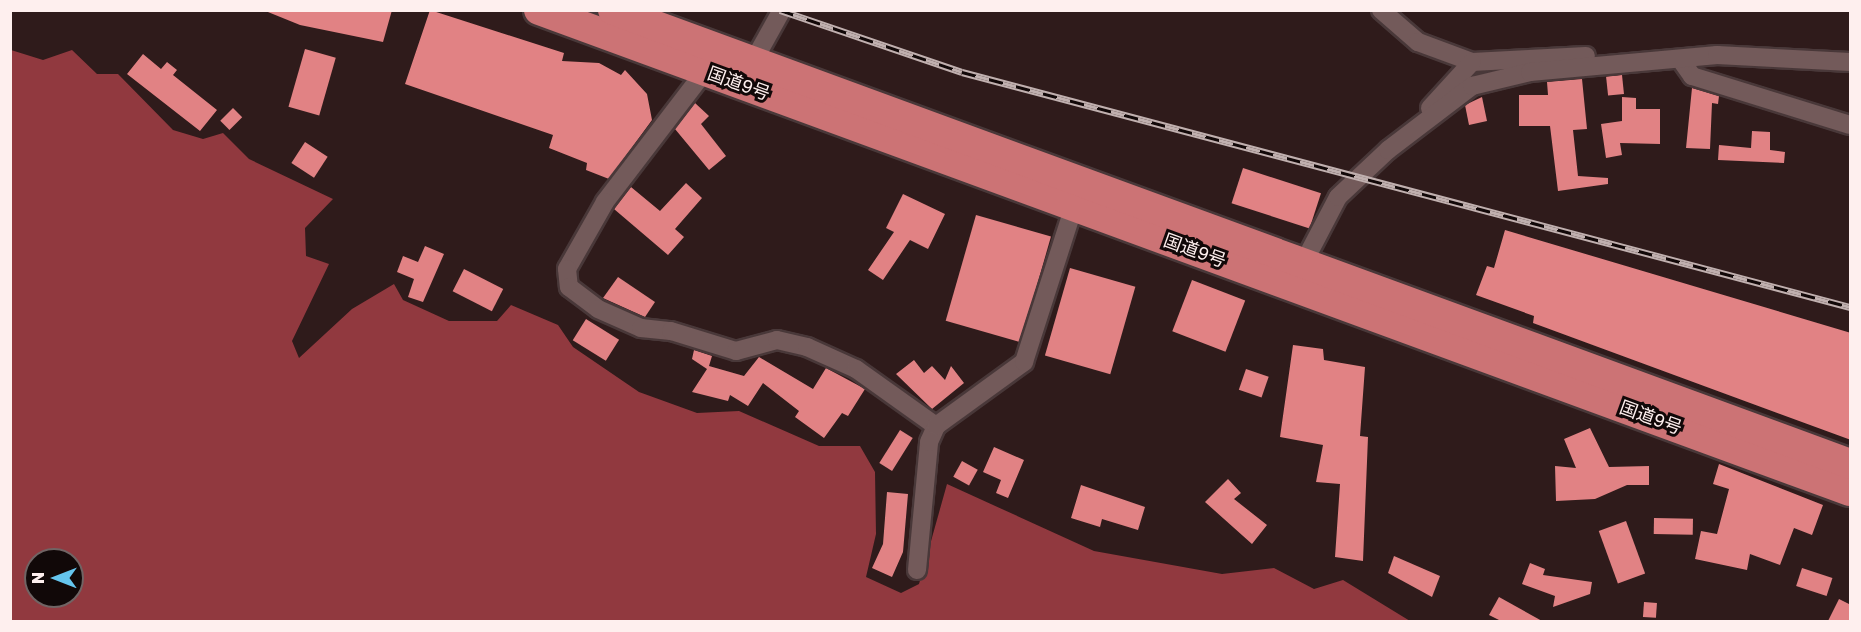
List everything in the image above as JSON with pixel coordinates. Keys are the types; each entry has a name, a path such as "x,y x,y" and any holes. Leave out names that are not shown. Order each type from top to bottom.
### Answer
{"highway":[{"name":"国道9号","path":"539,10 1851,491"},
{"name":"国道9号","path":"613,10 1851,464"}],"street":[{"path":"753,62 782,10"},
{"path":"1381,10 1418,42 1472,62 1630,55 1650,63"},
{"path":"1304,262 1338,197 1472,86 1493,79 1650,63 1683,63 1740,54 1851,62"},
{"path":"1424,124 1429,110 1472,62"},
{"path":"1683,63 1692,76 1851,125"},
{"path":"705,70 605,202 567,269 569,287 598,309 642,328 671,331 736,351 777,340 807,347 856,369 936,426"},
{"path":"916,570 929,442 936,426 1024,362 1074,206"}],"shaded area":[{"path":"11,50 43,60 72,50 97,74 118,74 173,130 203,139 223,133 249,159 333,199 305,228 306,256 329,264 292,341 299,358 352,309 394,284 403,300 449,321 497,321 511,305 558,325 573,347 639,392 697,413 739,411 819,446 860,446 875,472 876,534 866,577 901,593 919,584 947,484 1094,551 1222,574 1274,568 1314,589 1343,580 1410,621 11,622"}],"building":[{"path":"263,10 392,10 383,42 300,25"},
{"path":"430,10 564,53 562,61 599,63 621,75 625,70 647,94 652,120 609,179 586,170 587,163 549,148 553,135 405,84"},
{"path":"305,49 336,58 319,115 288,107"},
{"path":"143,54 161,69 167,62 177,70 173,75 217,110 200,131 127,74"},
{"path":"1622,75 1624,94 1608,96 1606,77"},
{"path":"1582,79 1587,129 1573,130 1578,176 1608,178 1608,184 1558,191 1550,126 1519,126 1519,95 1548,95 1547,82"},
{"path":"1692,88 1719,96 1718,104 1712,103 1710,149 1686,148"},
{"path":"1482,97 1487,121 1469,125 1465,105"},
{"path":"1622,97 1636,98 1636,109 1660,109 1660,144 1620,143 1622,155 1606,158 1601,124 1622,121"},
{"path":"695,103 709,116 701,124 726,156 709,170 675,129"},
{"path":"233,108 242,117 229,130 220,121"},
{"path":"1752,131 1770,132 1770,150 1785,152 1784,163 1718,160 1719,145 1751,148"},
{"path":"305,142 328,157 314,178 291,163"},
{"path":"1243,168 1321,193 1310,229 1232,203"},
{"path":"686,183 702,198 675,229 684,237 668,255 614,209 631,187 660,211"},
{"path":"903,194 945,214 928,249 910,240 883,280 868,270 894,232 886,228"},
{"path":"976,215 1051,236 1021,342 946,321"},
{"path":"1505,230 1851,333 1851,440 1533,323 1534,316 1476,295 1487,266 1494,268"},
{"path":"425,246 444,254 423,302 408,297 414,279 397,272 403,256 418,262"},
{"path":"1070,268 1135,287 1110,374 1045,355"},
{"path":"464,269 503,289 492,311 453,291"},
{"path":"618,277 655,302 645,317 603,298"},
{"path":"1192,280 1245,300 1226,352 1172,331"},
{"path":"586,319 619,340 606,361 573,340"},
{"path":"1293,345 1323,349 1324,360 1365,367 1360,436 1368,437 1363,561 1335,557 1340,484 1316,482 1323,445 1280,437"},
{"path":"694,350 712,356 709,366 744,376 759,357 813,389 826,368 865,389 848,416 842,413 824,438 795,417 799,411 763,383 748,406 730,395 728,401 692,392 707,369 692,359"},
{"path":"914,360 924,373 932,366 945,380 951,366 964,383 932,409 896,374"},
{"path":"1246,369 1269,377 1262,398 1239,390"},
{"path":"1590,428 1609,467 1649,466 1649,485 1627,485 1595,499 1556,501 1555,466 1576,468 1564,439"},
{"path":"900,430 913,438 892,471 879,463"},
{"path":"994,447 1024,460 1008,498 996,493 1001,480 983,472"},
{"path":"962,461 978,470 969,485 953,477"},
{"path":"1719,464 1823,505 1812,535 1794,528 1780,565 1750,554 1747,570 1695,559 1701,531 1717,534 1729,489 1713,484"},
{"path":"1228,479 1241,493 1234,499 1267,525 1252,544 1205,502"},
{"path":"1081,485 1145,507 1138,530 1102,519 1100,527 1071,518"},
{"path":"887,492 908,494 903,552 892,577 872,568 883,544"},
{"path":"1654,518 1693,519 1693,535 1654,534"},
{"path":"1626,521 1645,574 1618,584 1599,531"},
{"path":"1394,556 1440,576 1432,597 1388,573"},
{"path":"1530,563 1545,569 1543,575 1592,582 1590,594 1553,607 1555,596 1522,584"},
{"path":"1802,568 1832,578 1827,596 1796,586"},
{"path":"1499,597 1542,621 1501,621 1489,615"},
{"path":"1839,599 1851,605 1851,621 1828,621"},
{"path":"1644,602 1657,603 1656,618 1643,617"}],"railway":[{"path":"780,10 962,72 1850,307"}]}
